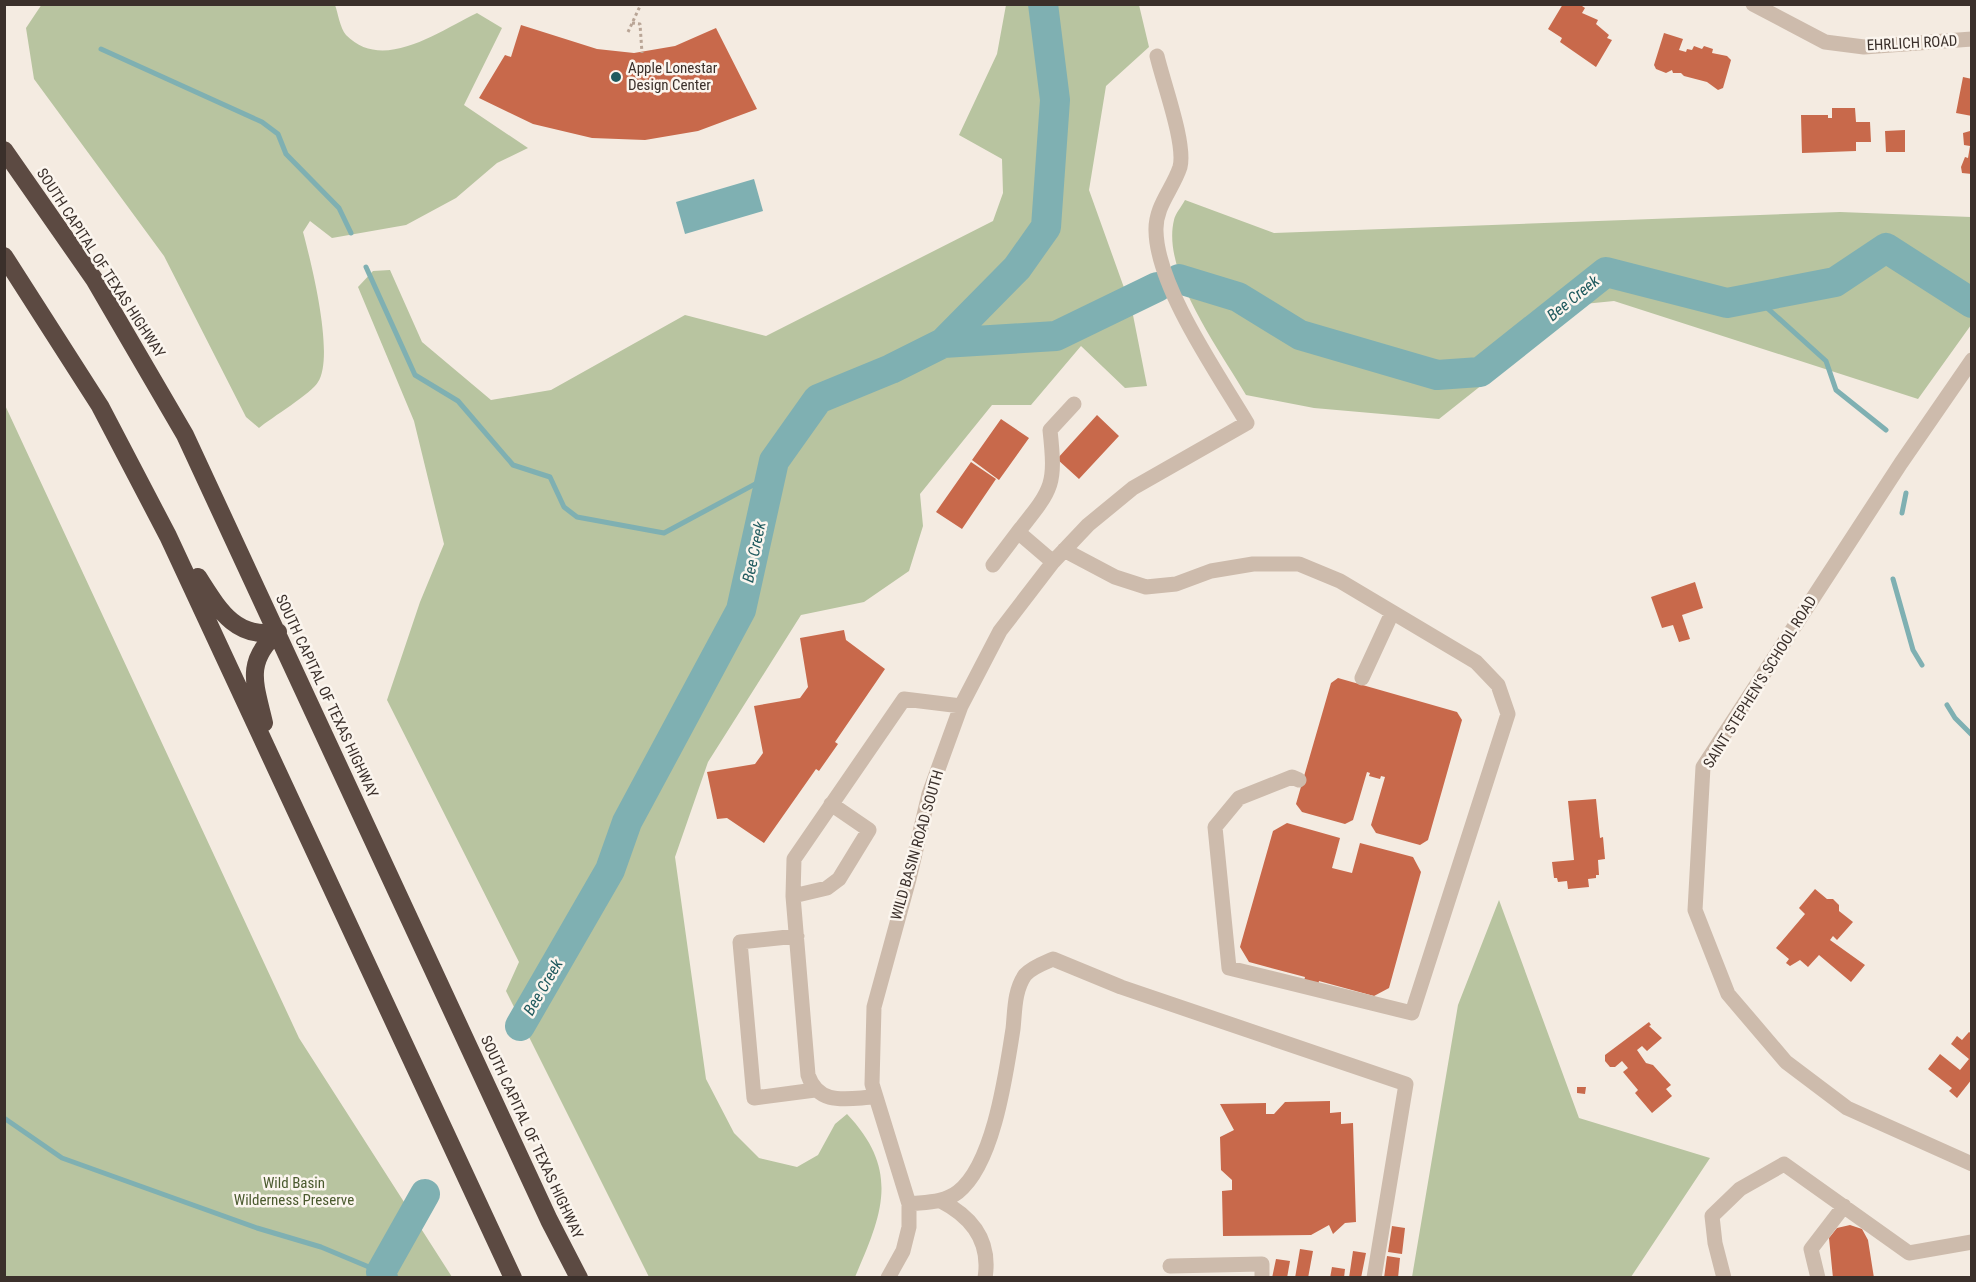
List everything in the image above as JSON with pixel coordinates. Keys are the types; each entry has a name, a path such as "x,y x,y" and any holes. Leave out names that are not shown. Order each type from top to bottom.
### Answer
{"highway":[{"name":"SOUTH CAPITAL OF TEXAS HIGHWAY","path":"4,150 83,263 161,391 207,479 549,1220 579,1278"},
{"path":"4,256 90,389 155,510 513,1278"},
{"path":"155,510 223,613 245,631 261,634 278,632"},
{"path":"272,760 254,670 259,654 278,632"}],"street":[{"name":"EHRLICH ROAD","path":"1753,4 1825,42 1864,47 1971,39"},
{"name":"WILD BASIN ROAD SOUTH","path":"888,1278 903,1251 909,1227 909,1204 872,1084 874,1007 887,952 909,879 929,794 961,706 1000,631 1053,562 1088,525 1133,488 1247,423 1173,296 1158,250 1156,229 1159,211 1181,159 1180,142 1157,57"},
{"name":"SAINT STEPHEN'S SCHOOL ROAD","path":"1971,360 1900,463 1703,767 1695,910 1728,994 1786,1062 1846,1108 1971,1164"},
{"path":"993,565 1052,484 1054,464 1050,430 1074,404"},
{"path":"1018,532 1053,562"},
{"path":"1064,550 1115,578 1146,587 1176,584 1211,571 1253,564 1299,564 1340,581 1476,662 1498,685 1508,714 1412,1013 1229,968 1215,827 1239,798 1292,777 1299,780"},
{"path":"1362,678 1392,613"},
{"path":"875,1096 830,1100 815,1090 808,1075 794,896 794,859 904,699 961,706"},
{"path":"794,896 827,888 839,879 869,831 831,804"},
{"path":"797,936 740,942 754,1098 815,1090"},
{"path":"909,1204 941,1201 958,1192 988,1146 1009,1051 1016,995 1025,975 1053,959 1120,987 1406,1084 1374,1278"},
{"path":"1724,1278 1715,1243 1712,1216 1740,1190 1784,1164 1909,1253 1971,1242"},
{"path":"941,1201 960,1210 975,1227 985,1245 985,1278"},
{"path":"1818,1278 1811,1249 1844,1206"},
{"path":"1170,1266 1262,1264 1262,1278"}],"path":[{"path":"627,32 641,4"},
{"path":"632,23 640,24 642,53"}],"green space":[{"path":"42,4 335,5 346,35 361,46 377,50 411,45 477,13 502,28 464,105 528,148 497,163 456,198 406,225 332,238 310,221 303,232 320,308 323,331 323,369 314,387 259,428 246,417 164,256 34,79 26,28"},
{"path":"1006,5 1139,5 1149,47 1106,86 1089,190 1132,310 1147,386 1125,388 1081,346 1031,405 992,405 920,494 923,526 909,571 864,602 801,615 708,762 675,857 706,1079 734,1133 759,1158 797,1167 818,1155 835,1124 847,1114 864,1135 875,1155 880,1174 879,1213 855,1277 649,1277 506,991 519,962 387,700 420,602 444,544 414,421 358,287 373,271 390,270 422,342 491,400 551,390 685,315 766,336 993,221 1003,193 1002,159 959,135 997,54"},
{"path":"1185,200 1274,233 1840,212 1971,217 1971,325 1918,399 1614,301 1584,304 1439,419 1314,408 1246,395 1196,311 1184,287 1176,263 1172,241 1174,220"},
{"name":"Wild Basin Wilderness Preserve","path":"4,403 299,1038 452,1277 5,1277"},
{"path":"1499,900 1579,1118 1710,1158 1631,1277 1412,1277 1458,1005"}],"water":[{"path":"754,179 763,211 685,234 676,202"}],"building":[{"path":"1563,4 1579,4 1585,8 1582,13 1598,20 1596,24 1609,35 1607,38 1612,40 1596,67 1560,42 1562,38 1548,29"},
{"name":"Apple Lonestar Design Center","path":"521,25 597,49 634,53 675,46 716,28 757,109 698,131 645,140 592,138 533,124 479,98 505,55 511,57"},
{"path":"1664,33 1683,39 1679,50 1686,52 1687,49 1692,50 1694,46 1702,49 1704,46 1713,49 1712,53 1727,56 1731,60 1723,88 1718,90 1707,82 1684,76 1681,73 1673,73 1672,70 1666,73 1656,69 1654,65"},
{"path":"1963,77 1972,79 1972,116 1956,113"},
{"path":"1832,108 1855,108 1856,122 1870,122 1871,142 1856,142 1856,151 1802,153 1801,115 1828,115 1828,118 1832,118"},
{"path":"1970,126 1972,127 1972,174 1962,173 1961,167 1965,157 1968,158 1970,146 1964,145 1963,133 1970,131"},
{"path":"1905,130 1905,152 1886,152 1885,131"},
{"path":"1097,415 1119,436 1079,479 1057,459"},
{"path":"1001,419 1029,438 999,480 972,460"},
{"path":"971,462 996,479 962,529 936,512"},
{"path":"1695,582 1703,608 1682,615 1690,639 1679,642 1673,625 1662,628 1651,597"},
{"path":"844,630 846,640 885,669 835,742 838,744 819,771 816,769 764,843 727,818 717,819 707,772 755,764 763,753 754,706 800,698 808,687 800,638"},
{"path":"1338,678 1457,712 1462,720 1428,840 1420,845 1376,833 1371,825 1385,777 1381,776 1380,779 1369,776 1370,773 1367,772 1353,820 1345,824 1302,812 1296,804 1331,683"},
{"path":"1596,799 1600,838 1603,837 1605,859 1598,860 1599,875 1588,879 1589,887 1568,889 1567,881 1558,882 1557,878 1554,878 1552,862 1574,860 1568,801"},
{"path":"1287,823 1340,838 1332,868 1352,873 1360,843 1413,857 1421,872 1389,988 1374,996 1319,981 1318,985 1304,981 1305,977 1249,962 1240,947 1273,831"},
{"path":"1815,889 1827,899 1833,899 1839,905 1839,911 1853,922 1837,940 1833,936 1830,940 1865,965 1851,982 1819,955 1808,967 1800,960 1790,966 1786,963 1789,959 1776,948 1805,914 1799,908"},
{"path":"1649,1022 1651,1025 1649,1026 1662,1038 1647,1051 1642,1046 1637,1050 1646,1063 1653,1065 1671,1085 1666,1089 1672,1096 1652,1113 1635,1093 1638,1090 1623,1072 1628,1068 1622,1061 1615,1067 1610,1067 1605,1061 1605,1055"},
{"path":"1969,1032 1972,1034 1972,1079 1957,1098 1949,1091 1952,1088 1928,1069 1940,1054 1960,1070 1969,1059 1951,1044 1957,1036 1962,1040"},
{"path":"1577,1087 1586,1087 1585,1094 1577,1093"},
{"path":"1330,1101 1330,1113 1341,1112 1341,1124 1353,1123 1356,1222 1345,1223 1333,1234 1329,1225 1311,1235 1223,1236 1222,1191 1232,1190 1232,1180 1221,1170 1220,1137 1234,1130 1220,1104 1266,1103 1266,1114 1274,1114 1285,1102"},
{"path":"1850,1225 1862,1229 1868,1240 1874,1278 1833,1278 1829,1238 1837,1228"},
{"path":"1392,1226 1405,1228 1402,1254 1388,1252"},
{"path":"1300,1249 1313,1251 1308,1278 1295,1278"},
{"path":"1353,1251 1366,1253 1361,1278 1349,1278"},
{"path":"1387,1256 1400,1258 1398,1278 1384,1278"},
{"path":"1276,1259 1290,1261 1287,1278 1272,1278"},
{"path":"1332,1267 1345,1269 1344,1278 1330,1278"}],"waterway":[{"path":"943,343 1017,268 1046,227 1055,100 1043,4"},
{"path":"101,49 262,122 278,134 286,154 339,208 351,233"},
{"name":"Bee Creek","path":"1179,279 1238,297 1300,335 1437,375 1480,372 1606,272 1727,303 1835,282 1886,248 1972,303"},
{"path":"366,267 415,375 458,401 513,465 550,477 564,507 577,517 664,533 770,476"},
{"name":"Bee Creek","path":"520,1026 610,870 627,822 741,610 774,461 818,399 891,369 943,343 1056,336 1157,287"},
{"path":"1755,297 1826,361 1836,390 1886,430"},
{"path":"1902,513 1906,493"},
{"path":"1893,579 1913,650 1922,665"},
{"path":"1947,705 1955,718 1972,735"},
{"path":"4,1118 62,1158 257,1228 321,1247 381,1272"},
{"name":"Bee Creek","path":"383,1278 381,1272 425,1194"}],"place":[{"name":"Apple Lonestar Design Center","path":"616,77"}]}
